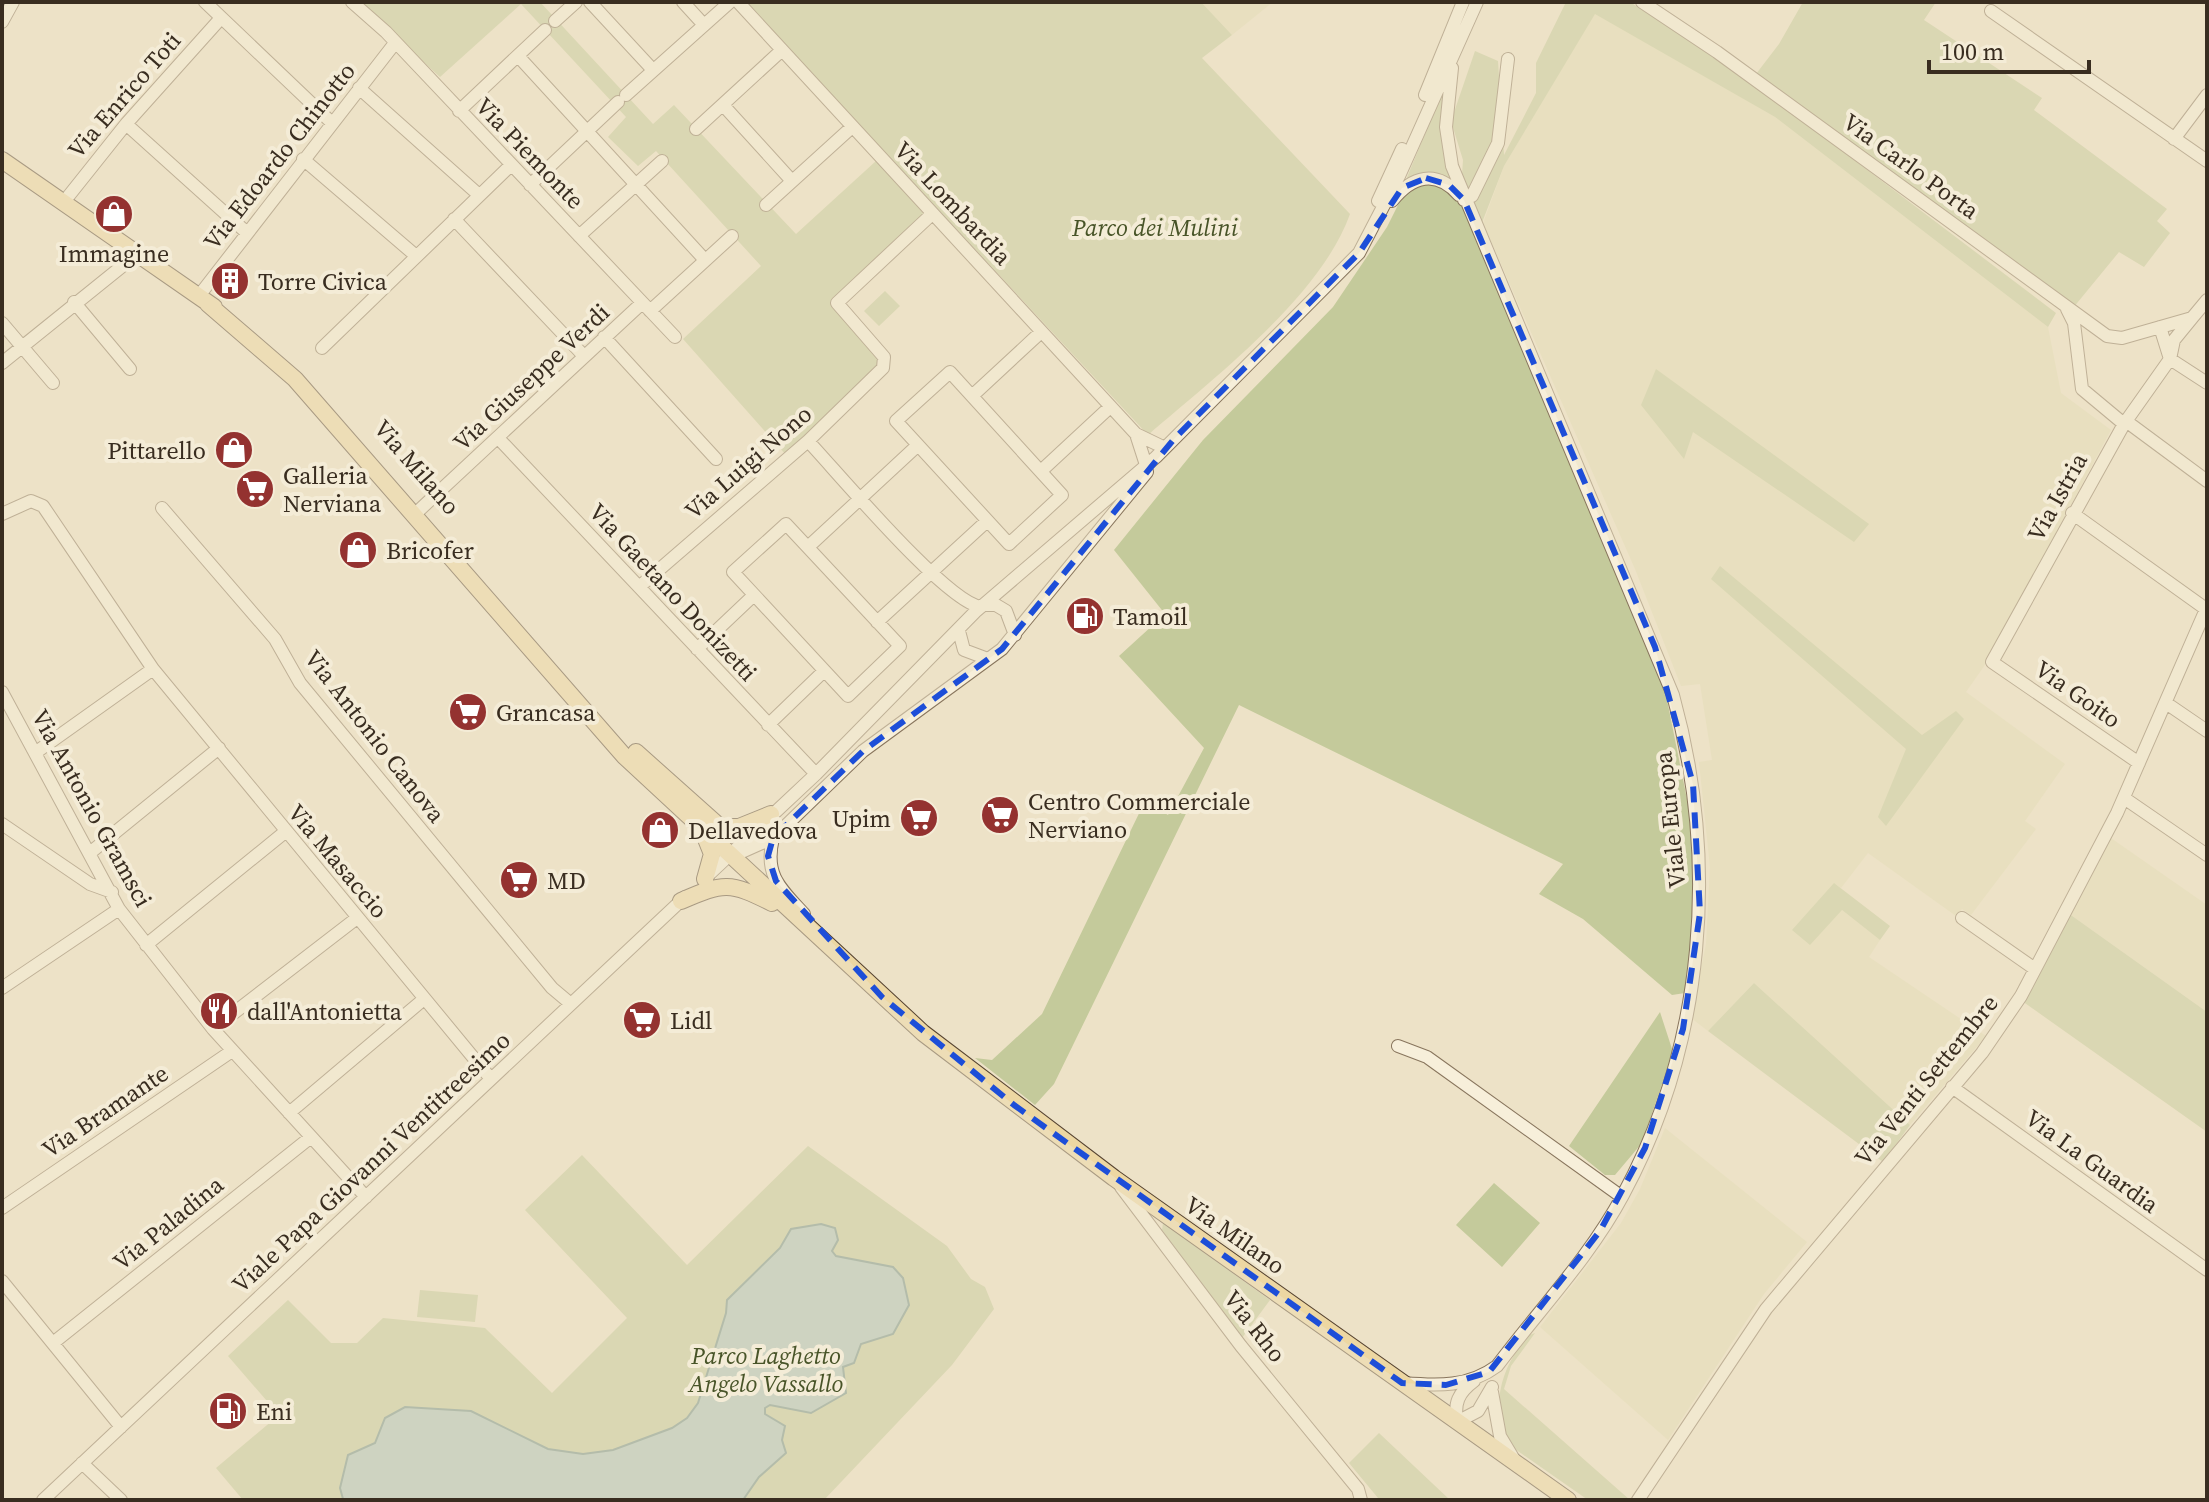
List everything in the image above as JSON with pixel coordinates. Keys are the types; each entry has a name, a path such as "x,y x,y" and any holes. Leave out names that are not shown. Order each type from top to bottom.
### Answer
{"main road":[{"name":"Via Milano","path":"2,160 203,300 295,379 633,750 665,793"},
{"name":"Via Milano","path":"418,512 625,757 882,997 1002,1096 1568,1500"},
{"path":"633,750 666,776 715,825 732,828 771,814"},
{"path":"699,826 712,854 705,879"},
{"path":"681,901 719,884 737,886 791,913"}],"street":[{"path":"2,22 13,2"},
{"path":"205,2 332,123"},
{"name":"Via Piemonte","path":"352,2 395,43 675,337"},
{"path":"459,111 576,2"},
{"path":"590,2 653,70"},
{"path":"683,2 704,25"},
{"path":"530,185 730,2"},
{"name":"Via Lombardia","path":"738,2 1110,407 1158,452"},
{"path":"1333,280 1374,209 1463,2"},
{"path":"730,857 983,606 1158,452 1359,253 1477,2"},
{"name":"Via Carlo Porta","path":"1642,2 1717,52 2065,306 2114,338 2192,318"},
{"path":"1991,11 2207,161"},
{"name":"Via Enrico Toti","path":"63,203 126,124 221,18"},
{"name":"Via Edoardo Chinotto","path":"203,300 246,232 395,43"},
{"name":"Viale Europa","path":"1402,1383 1446,1385 1479,1378 1497,1366 1622,1197 1664,1097 1690,996 1700,889 1693,784 1681,725 1663,668 1452,166 1446,112 1455,49"},
{"path":"696,129 782,50"},
{"path":"518,56 705,260"},
{"path":"1377,220 1402,188 1416,179 1441,180 1464,200 1472,196 1498,143 1508,59"},
{"path":"359,88 479,195"},
{"path":"2174,139 2207,95"},
{"path":"723,105 792,181"},
{"path":"126,124 246,232"},
{"path":"766,205 852,127"},
{"path":"303,159 415,255"},
{"path":"579,236 662,161"},
{"path":"322,348 511,165"},
{"name":"Via Luigi Nono","path":"639,587 808,441 883,368 884,357 837,303 932,214"},
{"path":"454,219 584,356"},
{"name":"Via Giuseppe Verdi","path":"418,512 604,337 646,307 732,236"},
{"path":"2,363 136,255"},
{"path":"2192,318 2207,300"},
{"path":"74,302 130,369"},
{"path":"2065,306 2074,323 2082,389 2124,424 2207,481"},
{"name":"Via Istria","path":"1992,662 2072,513 2124,424 2170,359 2174,340 2192,318"},
{"path":"2,323 53,383"},
{"path":"2160,327 2170,359 2207,383"},
{"path":"972,396 1041,332"},
{"path":"604,337 716,459"},
{"path":"950,372 972,396 1062,495 1009,544 896,421 950,372"},
{"path":"1041,471 1110,407"},
{"name":"Via Lombardia","path":"1136,434 1158,452"},
{"name":"Via Gaetano Donizetti","path":"499,439 816,774"},
{"path":"808,441 931,572 959,598 983,606 996,605 1006,611 1015,635"},
{"path":"808,547 918,445"},
{"path":"730,857 773,838 863,751 988,659 1015,635 1158,452"},
{"name":"Via Masaccio","path":"2,514 31,501 41,504 153,669 491,1079"},
{"name":"Via Antonio Canova","path":"162,508 275,639 300,683 567,1008"},
{"path":"2072,513 2207,608"},
{"path":"877,622 987,521"},
{"path":"786,524 808,547 900,646 848,696 733,572 786,524"},
{"path":"697,649 754,595"},
{"path":"959,598 964,650 988,659"},
{"name":"Via Venti Settembre","path":"1638,1500 1766,1309 1982,1053 2035,969 2124,798 2203,628 2207,608"},
{"name":"Via Goito","path":"1992,662 2139,763"},
{"path":"35,753 153,669"},
{"path":"768,725 824,671"},
{"name":"Via Antonio Gramsci","path":"2,692 91,852 119,909 213,1029 366,1197"},
{"path":"2166,703 2207,731"},
{"path":"91,852 219,748"},
{"path":"2124,798 2207,855"},
{"path":"2,824 90,884 112,892"},
{"path":"146,945 285,832"},
{"name":"Via Milano","path":"773,838 768,856 776,881 882,997"},
{"name":"Viale Papa Giovanni Ventitreesimo","path":"43,1500 730,857"},
{"path":"72,869 99,868"},
{"path":"2,988 119,909"},
{"path":"213,1029 357,918"},
{"path":"1962,918 2035,969"},
{"path":"289,1113 424,999"},
{"path":"1398,1046 1427,1057 1622,1197"},
{"name":"Via Bramante","path":"2,1208 232,1051"},
{"name":"Via La Guardia","path":"1952,1087 2207,1270"},
{"name":"Via Paladina","path":"53,1343 311,1137"},
{"name":"Via Rho","path":"1114,1178 1285,1401 1358,1489 1361,1500"},
{"path":"2,1281 121,1427"},
{"name":"Viale Europa","path":"1497,1366 1492,1387 1494,1418 1517,1463"},
{"path":"1479,1378 1459,1396 1455,1406 1457,1422 1478,1411 1492,1387"},
{"path":"82,1463 121,1500"}],"highlighted area":[{"path":"1426,178 1449,185 1464,200 1655,647 1693,784 1700,913 1683,1029 1645,1148 1600,1231 1489,1372 1446,1385 1402,1383 1014,1105 882,997 776,881 768,856 773,838 863,751 1002,649 1174,439 1359,253 1402,188"}],"shaded area":[{"path":"1201,2 1273,2 1232,35"},
{"path":"1595,13 1775,117 2048,327 2061,393 2111,430 1987,662 1966,692 2065,764 2025,821 2036,829 1971,915 1962,909 1956,916 1868,853 1841,888 1835,884 1842,910 1880,940 1869,957 1986,1036 1910,1125 1754,983 1708,1031 1691,1018 1706,944 1710,867 1699,762 1712,760 1700,684 1681,686 1635,569 1483,223 1504,166"},
{"path":"2108,836 2207,905 2207,1012 2068,913"},
{"path":"1665,1128 1807,1242 1764,1294 1668,1440 1540,1327 1621,1223 1640,1189"}],"green space":[{"path":"357,2 540,2 653,124 674,105 796,234 876,161 928,214 832,304 878,357 879,366 787,456 683,339 761,266 656,151 638,166 608,137 626,117 521,4 440,77"},
{"name":"Parco dei Mulini","path":"745,2 1201,2 1232,35 1202,58 1350,214 1336,245 1291,305 1233,362 1148,435"},
{"path":"1566,2 1630,2 1738,72 2056,313 2048,327 1775,117 1595,14 1504,166 1476,238 1665,690 1693,829 1696,917 1685,993 1672,995 1583,919 1539,894 1563,864 1239,705 1054,1084 1035,1105 975,1058 992,1060 1042,1014 1145,801 1168,815 1204,748 1119,656 1165,614 1114,550 1203,440 1333,307 1387,227 1405,191 1432,182 1456,196 1460,203 1463,160 1451,121 1475,51 1498,61 1504,155 1536,93 1536,63"},
{"path":"1803,2 1936,2 1924,20 2042,98 2034,110 2167,209 2157,221 2170,233 2144,267 2119,252 2073,308 1756,74 1779,44"},
{"path":"1443,91 1442,122 1453,178 1427,172 1405,182"},
{"path":"885,291 900,306 879,326 864,311"},
{"path":"1656,369 1869,524 1854,542 1693,432 1684,459 1641,405"},
{"path":"1720,566 1922,735 1956,711 1964,719 1886,826 1878,817 1906,749 1711,579"},
{"path":"1834,883 1890,926 1880,940 1842,910 1810,945 1792,930"},
{"path":"2068,913 2207,1012 2207,1132 2022,1001"},
{"path":"1754,983 1910,1125 1883,1162 1708,1031"},
{"path":"1660,1012 1673,1052 1642,1143 1615,1175 1605,1175 1569,1146"},
{"name":"Parco Laghetto Angelo Vassallo","path":"808,1146 947,1246 971,1279 985,1287 994,1309 952,1365 824,1500 243,1500 216,1468 279,1415 228,1356 288,1300 331,1343 357,1343 383,1318 485,1328 552,1393 627,1318 525,1210 582,1155 687,1265"},
{"path":"1494,1183 1540,1223 1502,1267 1456,1225"},
{"path":"1163,1223 1270,1300 1242,1338 1162,1230"},
{"path":"420,1290 478,1295 475,1322 417,1317"},
{"path":"1535,1333 1511,1366 1504,1389 1630,1500 1588,1500 1515,1449 1507,1438 1499,1412 1501,1386 1518,1349 1527,1337"},
{"path":"1379,1433 1450,1500 1378,1498 1349,1463"}],"water":[{"path":"821,1224 835,1228 838,1240 832,1251 836,1256 893,1267 903,1278 909,1305 893,1334 861,1344 854,1363 843,1367 846,1393 811,1413 770,1405 765,1408 765,1414 785,1426 782,1440 786,1453 759,1477 743,1500 343,1499 340,1488 348,1455 375,1443 385,1418 405,1407 471,1411 548,1449 583,1454 613,1450 672,1428 687,1418 698,1403 726,1313 727,1300 780,1248 791,1229"}],"place":[{"name":"Immagine","path":"114,214"},
{"name":"Torre Civica","path":"230,281"},
{"name":"Pittarello","path":"234,450"},
{"name":"Galleria Nerviana","path":"255,489"},
{"name":"Bricofer","path":"358,550"},
{"name":"Tamoil","path":"1085,616"},
{"name":"Grancasa","path":"468,712"},
{"name":"Centro Commerciale Nerviano","path":"1000,815"},
{"name":"Upim","path":"919,818"},
{"name":"Dellavedova","path":"660,830"},
{"name":"MD","path":"519,880"},
{"name":"dall'Antonietta","path":"219,1011"},
{"name":"Lidl","path":"642,1020"},
{"name":"Eni","path":"228,1411"}]}
